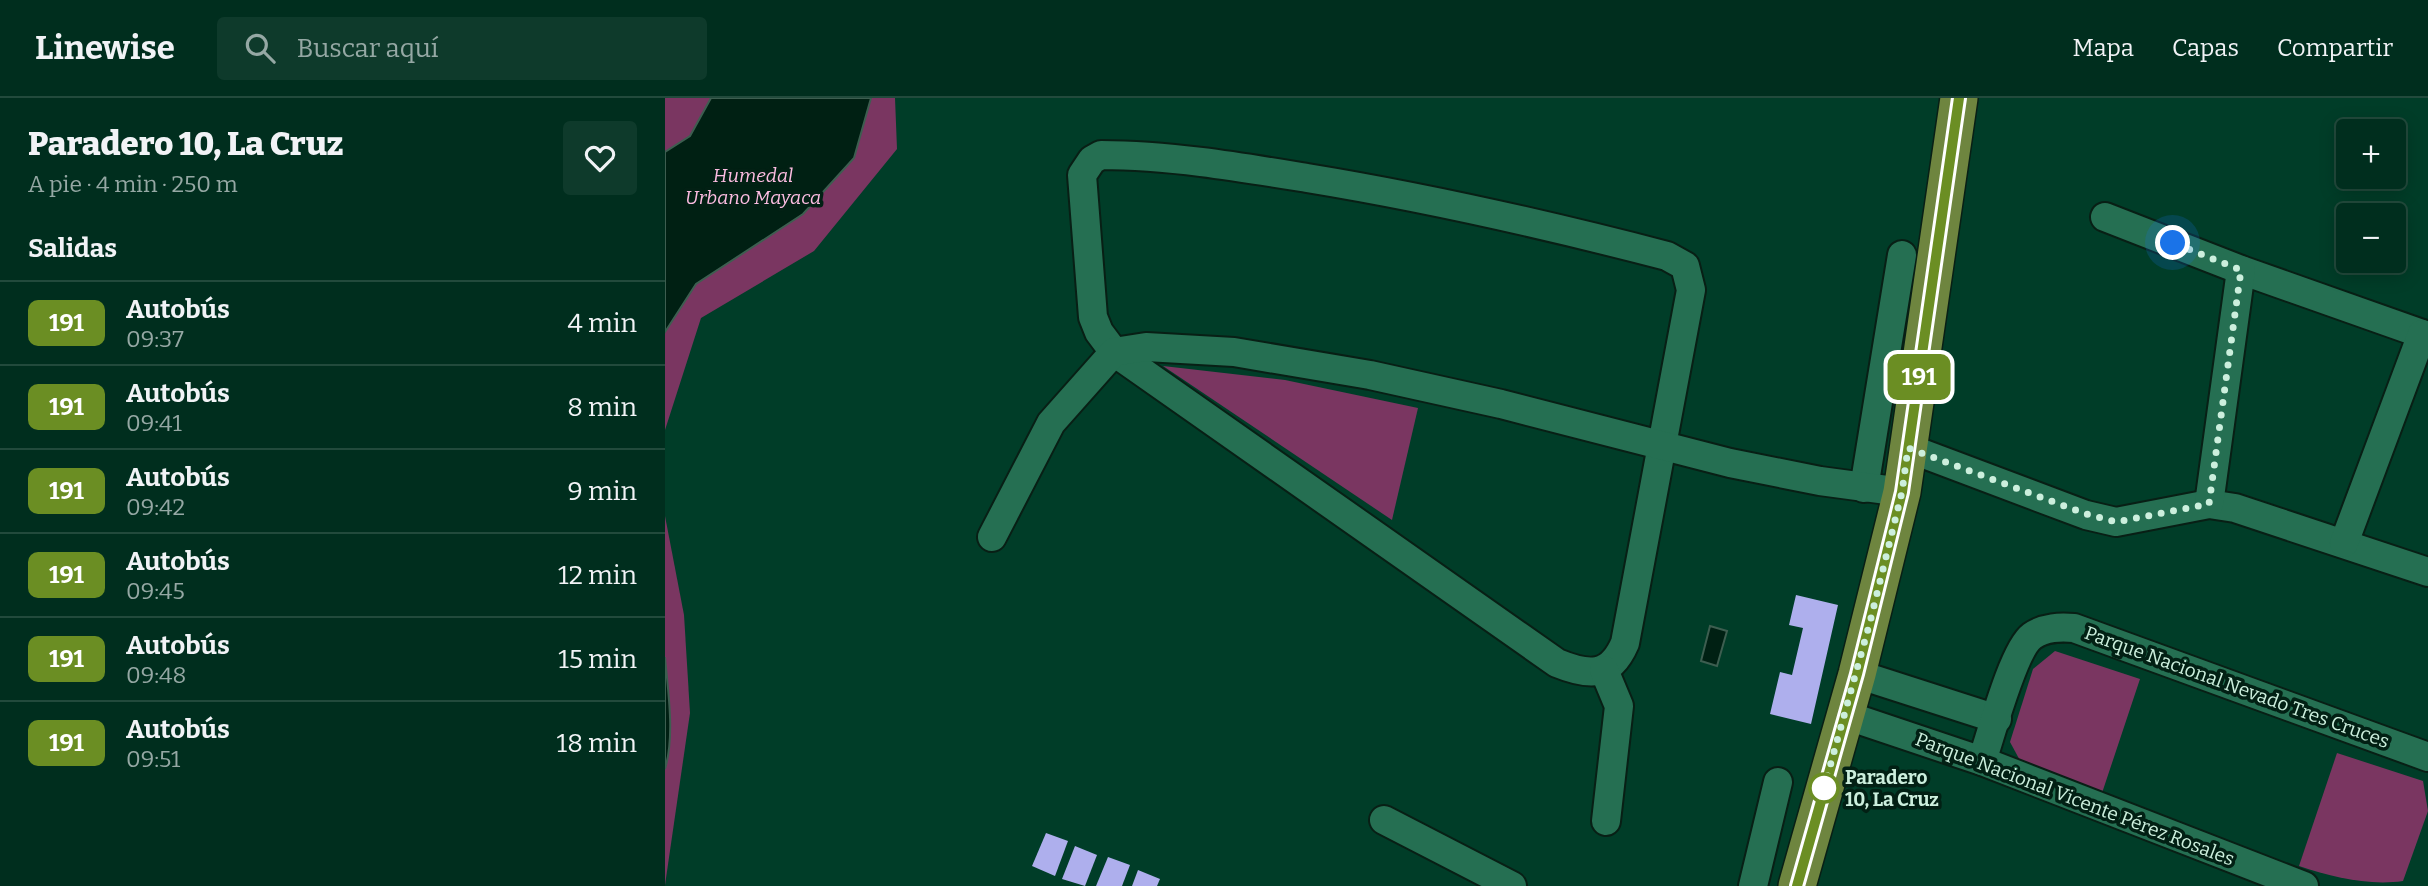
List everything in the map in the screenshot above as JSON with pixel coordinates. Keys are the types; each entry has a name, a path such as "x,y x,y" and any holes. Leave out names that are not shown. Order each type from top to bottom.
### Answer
{"main road":[{"path":"1797,886 1857,674 1902,492 1959,98"}],"street":[{"path":"1101,155 1250,168 1385,191 1532,221 1667,256 1685,266 1691,290 1664,445 1625,643 1618,659 1604,670 1581,672 1557,663 1114,352 1099,332 1093,317 1082,175 1092,160 1101,155"},
{"path":"2105,217 2241,270 2425,335 2344,543"},
{"path":"1864,488 1902,255"},
{"path":"2209,504 2241,270"},
{"path":"992,537 1051,423 1114,352 1146,347 1185,348 1286,360 1501,404 1730,463 1864,488 1902,492"},
{"path":"1908,448 2086,514 2116,522 2209,504 2281,521 2428,572"},
{"name":"Parque Nacional Nevado Tres Cruces","path":"1982,761 2021,647 2042,630 2060,627 2074,628 2428,757"},
{"path":"1604,670 1619,706 1606,821"},
{"path":"1857,674 1997,719"},
{"name":"Parque Nacional Vicente Pérez Rosales","path":"1845,715 1982,761 2304,886"},
{"path":"1753,886 1778,782"},
{"path":"1384,820 1512,886"}],"green space":[{"name":"Humedal Urbano Mayaca","path":"665,98 895,98 897,149 814,251 701,318 665,430"},
{"path":"1163,366 1285,380 1418,408 1392,520"},
{"path":"665,516 684,615 690,713 665,885"},
{"path":"2055,651 2140,679 2102,793 2023,766 2010,742 2033,669"},
{"path":"2337,753 2423,781 2428,811 2403,881 2350,880 2299,866"}],"shaded area":[{"name":"Humedal Urbano Mayaca","path":"711,98 871,98 854,158 803,214 696,284 665,332 665,152 690,136"},
{"path":"1710,626 1727,631 1717,666 1701,661"},
{"path":"665,657 670,742 665,769"}],"building":[{"path":"1796,595 1838,605 1811,724 1770,714 1780,672 1792,675 1803,628 1789,625"},
{"path":"1046,833 1068,841 1055,876 1032,866"},
{"path":"1075,846 1097,855 1085,886 1062,879"},
{"path":"1108,857 1130,865 1122,886 1096,886"},
{"path":"1138,870 1160,879 1157,886 1132,886"}],"bus line":[{"name":"191","path":"1797,886 1857,674 1902,492 1959,98"}],"place":[{"name":"Paradero 10, La Cruz","path":"1824,788"}],"route":[{"path":"1824,788 1870,622 1902,492 1908,448 2086,514 2116,522 2209,504 2241,270 2173,243"}]}
